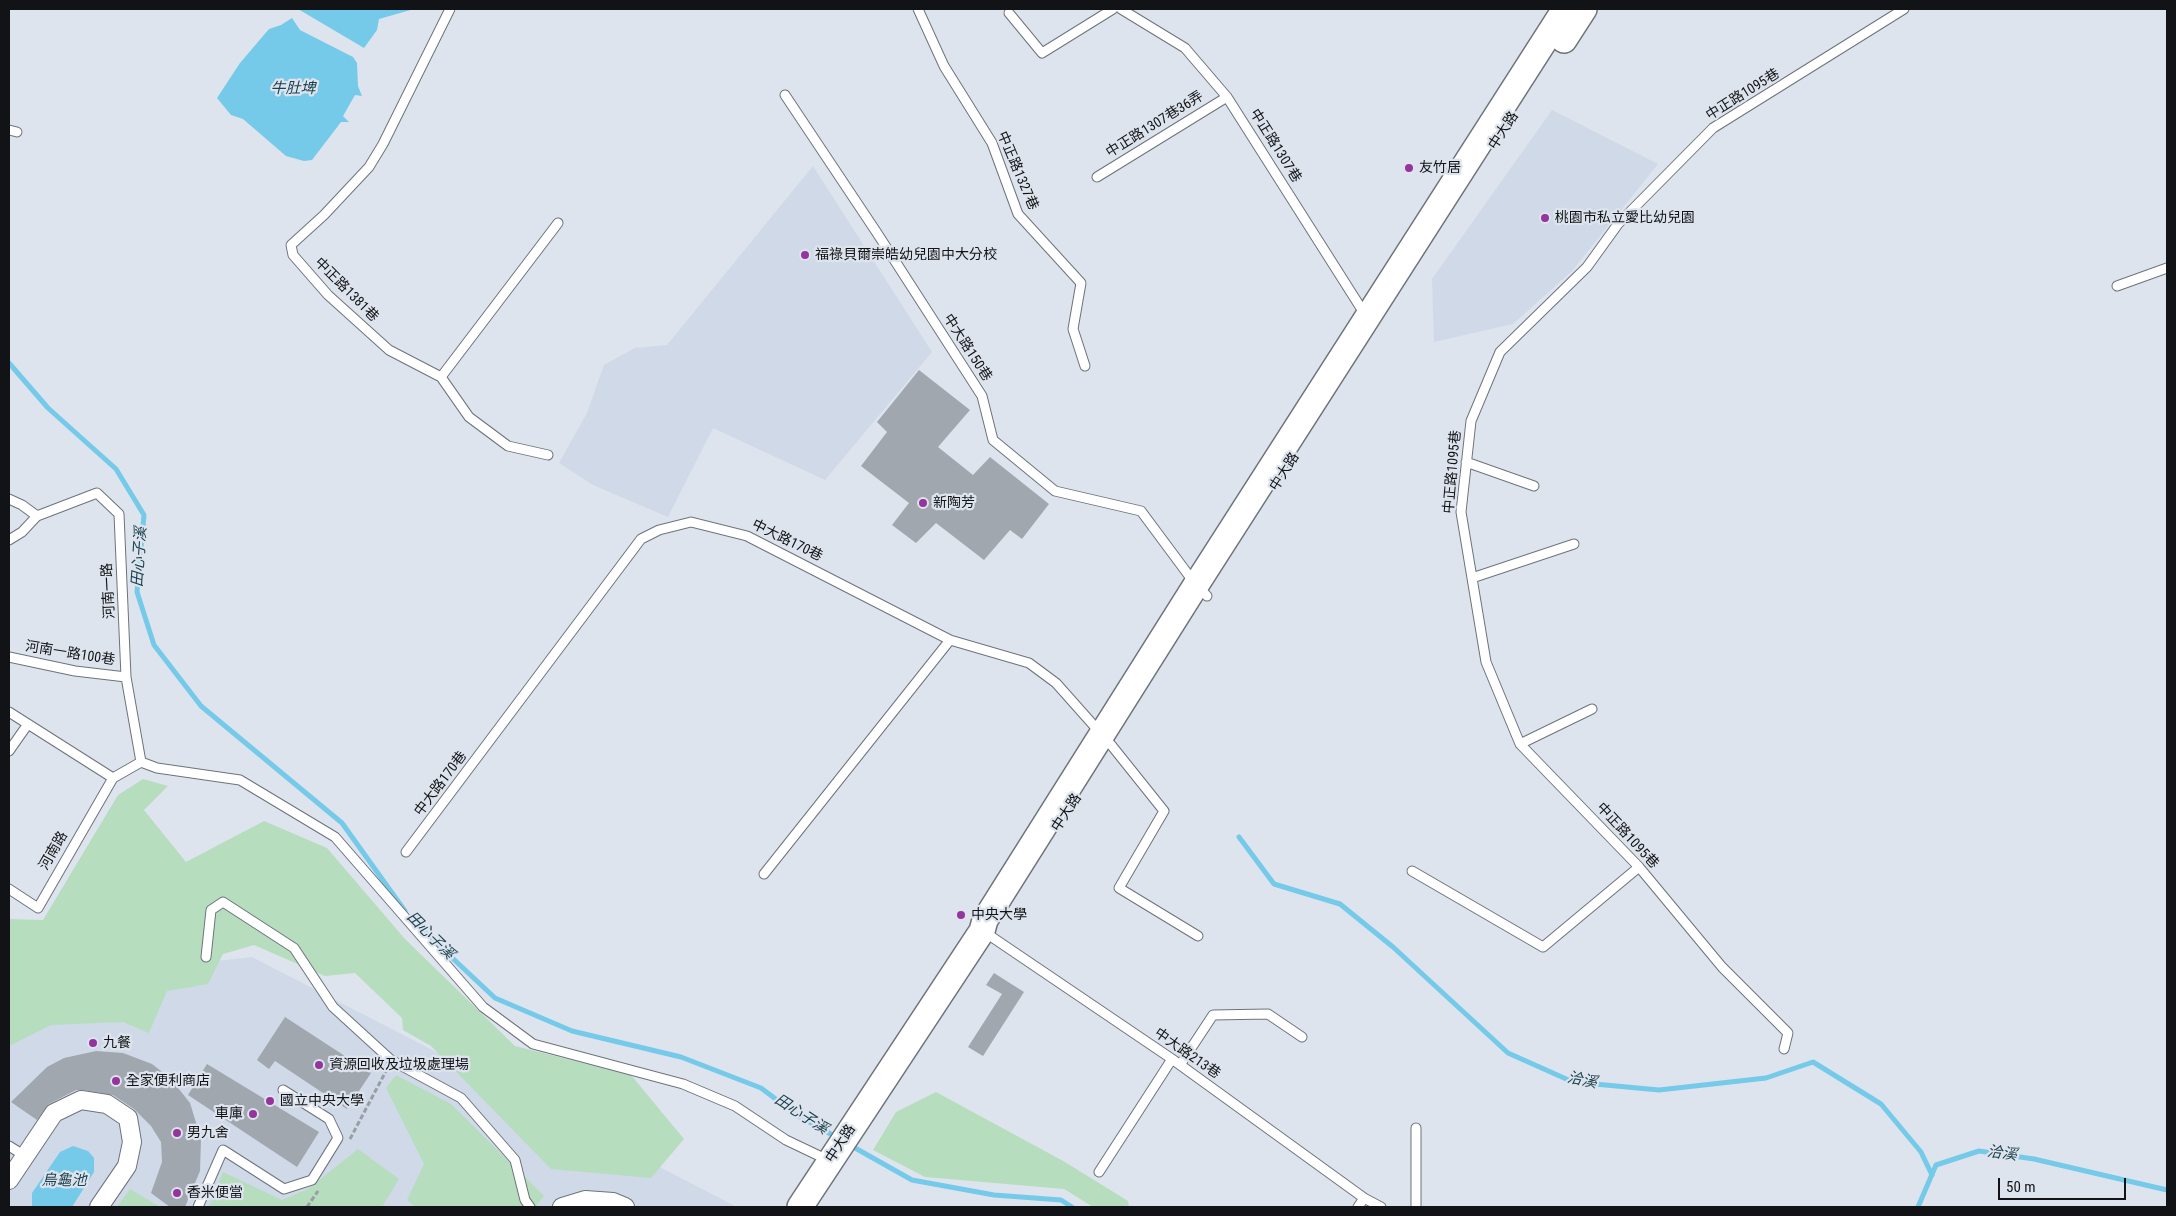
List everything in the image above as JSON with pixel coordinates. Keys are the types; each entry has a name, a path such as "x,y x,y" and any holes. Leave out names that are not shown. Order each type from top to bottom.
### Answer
{"street":[{"path":"1372,323 1565,9"},
{"name":"中大路","path":"800,1207 982,931 985,920 1107,741 1372,323 1584,9"},
{"path":"9,1180 54,1113 80,1100 107,1104 128,1118 132,1142 127,1166 99,1207"},
{"path":"562,1207 585,1200 613,1202 625,1207"}],"lane":[{"name":"中正路1381巷","path":"450,9 369,167 324,215 292,245 293,255 328,295 389,350 441,377 469,417 508,446 548,455"},
{"name":"中正路1327巷","path":"918,9 944,66 992,143 1018,214 1081,283 1073,329 1085,366"},
{"path":"1009,13 1042,53 1113,9"},
{"name":"中正路1307巷","path":"1120,9 1185,48 1227,97 1372,323"},
{"name":"中正路1095巷","path":"1784,1050 1788,1033 1722,967 1638,867 1520,744 1486,662 1461,512 1466,462 1471,421 1500,352 1587,267 1618,224 1713,128 1904,9"},
{"name":"中大路150巷","path":"785,95 982,396 993,440 1055,491 1141,510 1201,591"},
{"name":"中正路1307巷36弄","path":"1097,178 1227,97"},
{"path":"441,377 558,223"},
{"path":"2117,286 2167,268"},
{"path":"1466,462 1534,486"},
{"name":"河南一路","path":"37,516 97,493 119,514 126,677 141,762"},
{"path":"9,499 22,505 37,516 22,532 9,540"},
{"name":"中大路170巷","path":"406,852 642,539 659,530 691,522 748,536 950,640 1029,663 1056,683 1107,741 1164,811 1119,888 1198,936"},
{"path":"1472,578 1574,544"},
{"path":"764,874 950,640"},
{"name":"河南一路100巷","path":"9,657 75,671 126,677"},
{"path":"1520,744 1592,709"},
{"path":"9,712 112,778 141,762 157,768 240,780 334,837 484,1007 533,1044 682,1084 735,1106 786,1140 832,1157"},
{"path":"9,751 28,724"},
{"name":"河南路","path":"9,888 38,908 112,778"},
{"path":"1412,871 1543,947 1638,867"},
{"path":"206,957 211,910 223,902 294,948 333,1007 391,1060 461,1098 515,1160 525,1200 530,1207"},
{"name":"中大路213巷","path":"982,931 1172,1059 1364,1198 1380,1207"},
{"path":"1180,1065 1213,1015 1268,1014 1302,1037"},
{"path":"1099,1172 1172,1059"},
{"path":"198,1207 223,1150 284,1189 312,1180 338,1138 329,1119 283,1090"},
{"path":"1416,1128 1416,1207"},
{"path":"9,1146 25,1156"},
{"path":"1358,1207 1364,1198"}],"path":[{"path":"348,1144 391,1060"}],"shaded area":[{"name":"桃園市私立愛比幼兒園","path":"1552,110 1658,164 1572,271 1513,324 1434,342 1432,279"},
{"name":"福祿貝爾崇皓幼兒園中大分校","path":"813,166 932,352 825,480 713,428 668,517 593,485 559,463 587,413 604,365 635,348 667,345"},
{"name":"國立中央大學","path":"252,957 737,1207 9,1207 9,995 100,974"}],"green space":[{"path":"143,779 168,786 144,810 186,862 264,821 327,848 405,939 515,1046 631,1075 684,1139 651,1178 551,1169 431,1046 403,1030 402,1018 355,973 325,976 254,945 223,954 208,984 167,991 149,1033 123,1022 51,1025 9,1046 9,919 43,920 118,795"},
{"path":"396,1075 451,1104 544,1196 535,1207 415,1207 407,1200 424,1164 386,1088"},
{"path":"936,1092 1065,1162 1128,1201 1129,1207 1093,1207 1064,1189 925,1177 873,1150 896,1112"},
{"path":"358,1149 399,1179 382,1207 209,1206 223,1172 282,1200 308,1189"},
{"path":"130,1189 160,1207 117,1207"}],"water":[{"path":"298,9 414,9 379,19 377,30 364,48"},
{"name":"牛肚埤","path":"292,18 300,30 353,57 357,63 358,86 362,96 355,95 343,116 349,122 341,122 312,160 304,161 286,156 243,119 231,115 217,98 240,63 269,29 281,25"},
{"name":"烏龜池","path":"73,1146 88,1151 94,1158 94,1172 72,1207 32,1207 32,1193 60,1152"}],"building":[{"path":"919,370 970,410 938,447 973,475 990,457 1049,504 1022,539 1010,530 984,560 936,523 916,543 892,525 909,503 861,466 887,432 877,422"},
{"path":"994,973 1024,992 983,1056 968,1047 1002,994 986,985"},
{"name":"資源回收及垃圾處理場","path":"285,1017 371,1073 347,1109 275,1061 269,1069 257,1060"},
{"name":"男九舍","path":"96,1051 123,1053 152,1064 171,1079 190,1103 201,1139 200,1171 185,1207 170,1207 151,1193 162,1162 161,1142 151,1126 134,1109 113,1095 76,1090 49,1104 37,1120 11,1102 47,1067 64,1058"},
{"name":"車庫","path":"207,1064 319,1132 297,1167 188,1095"}],"waterway":[{"name":"田心子溪","path":"9,363 48,408 116,469 144,515 137,592 154,645 201,706 342,823 405,911"},
{"name":"洽溪","path":"1239,837 1274,884 1340,904 1393,947 1508,1053 1573,1082 1659,1090 1766,1078 1813,1062 1881,1104 1921,1152 1932,1175"},
{"name":"田心子溪","path":"415,923 495,998 572,1031 681,1057 761,1088 797,1115 836,1137"},
{"name":"田心子溪","path":"848,1144 912,1180 994,1195 1061,1200 1072,1207"},
{"name":"洽溪","path":"1918,1207 1936,1165 1979,1151 2034,1159 2167,1190"}],"place":[{"name":"友竹居","path":"1409,168"},
{"name":"桃園市私立愛比幼兒園","path":"1545,218"},
{"name":"福祿貝爾崇皓幼兒園中大分校","path":"805,255"},
{"name":"新陶芳","path":"923,503"},
{"name":"中央大學","path":"961,915"},
{"name":"九餐","path":"93,1043"},
{"name":"資源回收及垃圾處理場","path":"319,1065"},
{"name":"全家便利商店","path":"116,1081"},
{"name":"國立中央大學","path":"270,1101"},
{"name":"車庫","path":"253,1114"},
{"name":"男九舍","path":"177,1133"},
{"name":"香米便當","path":"177,1193"}]}
